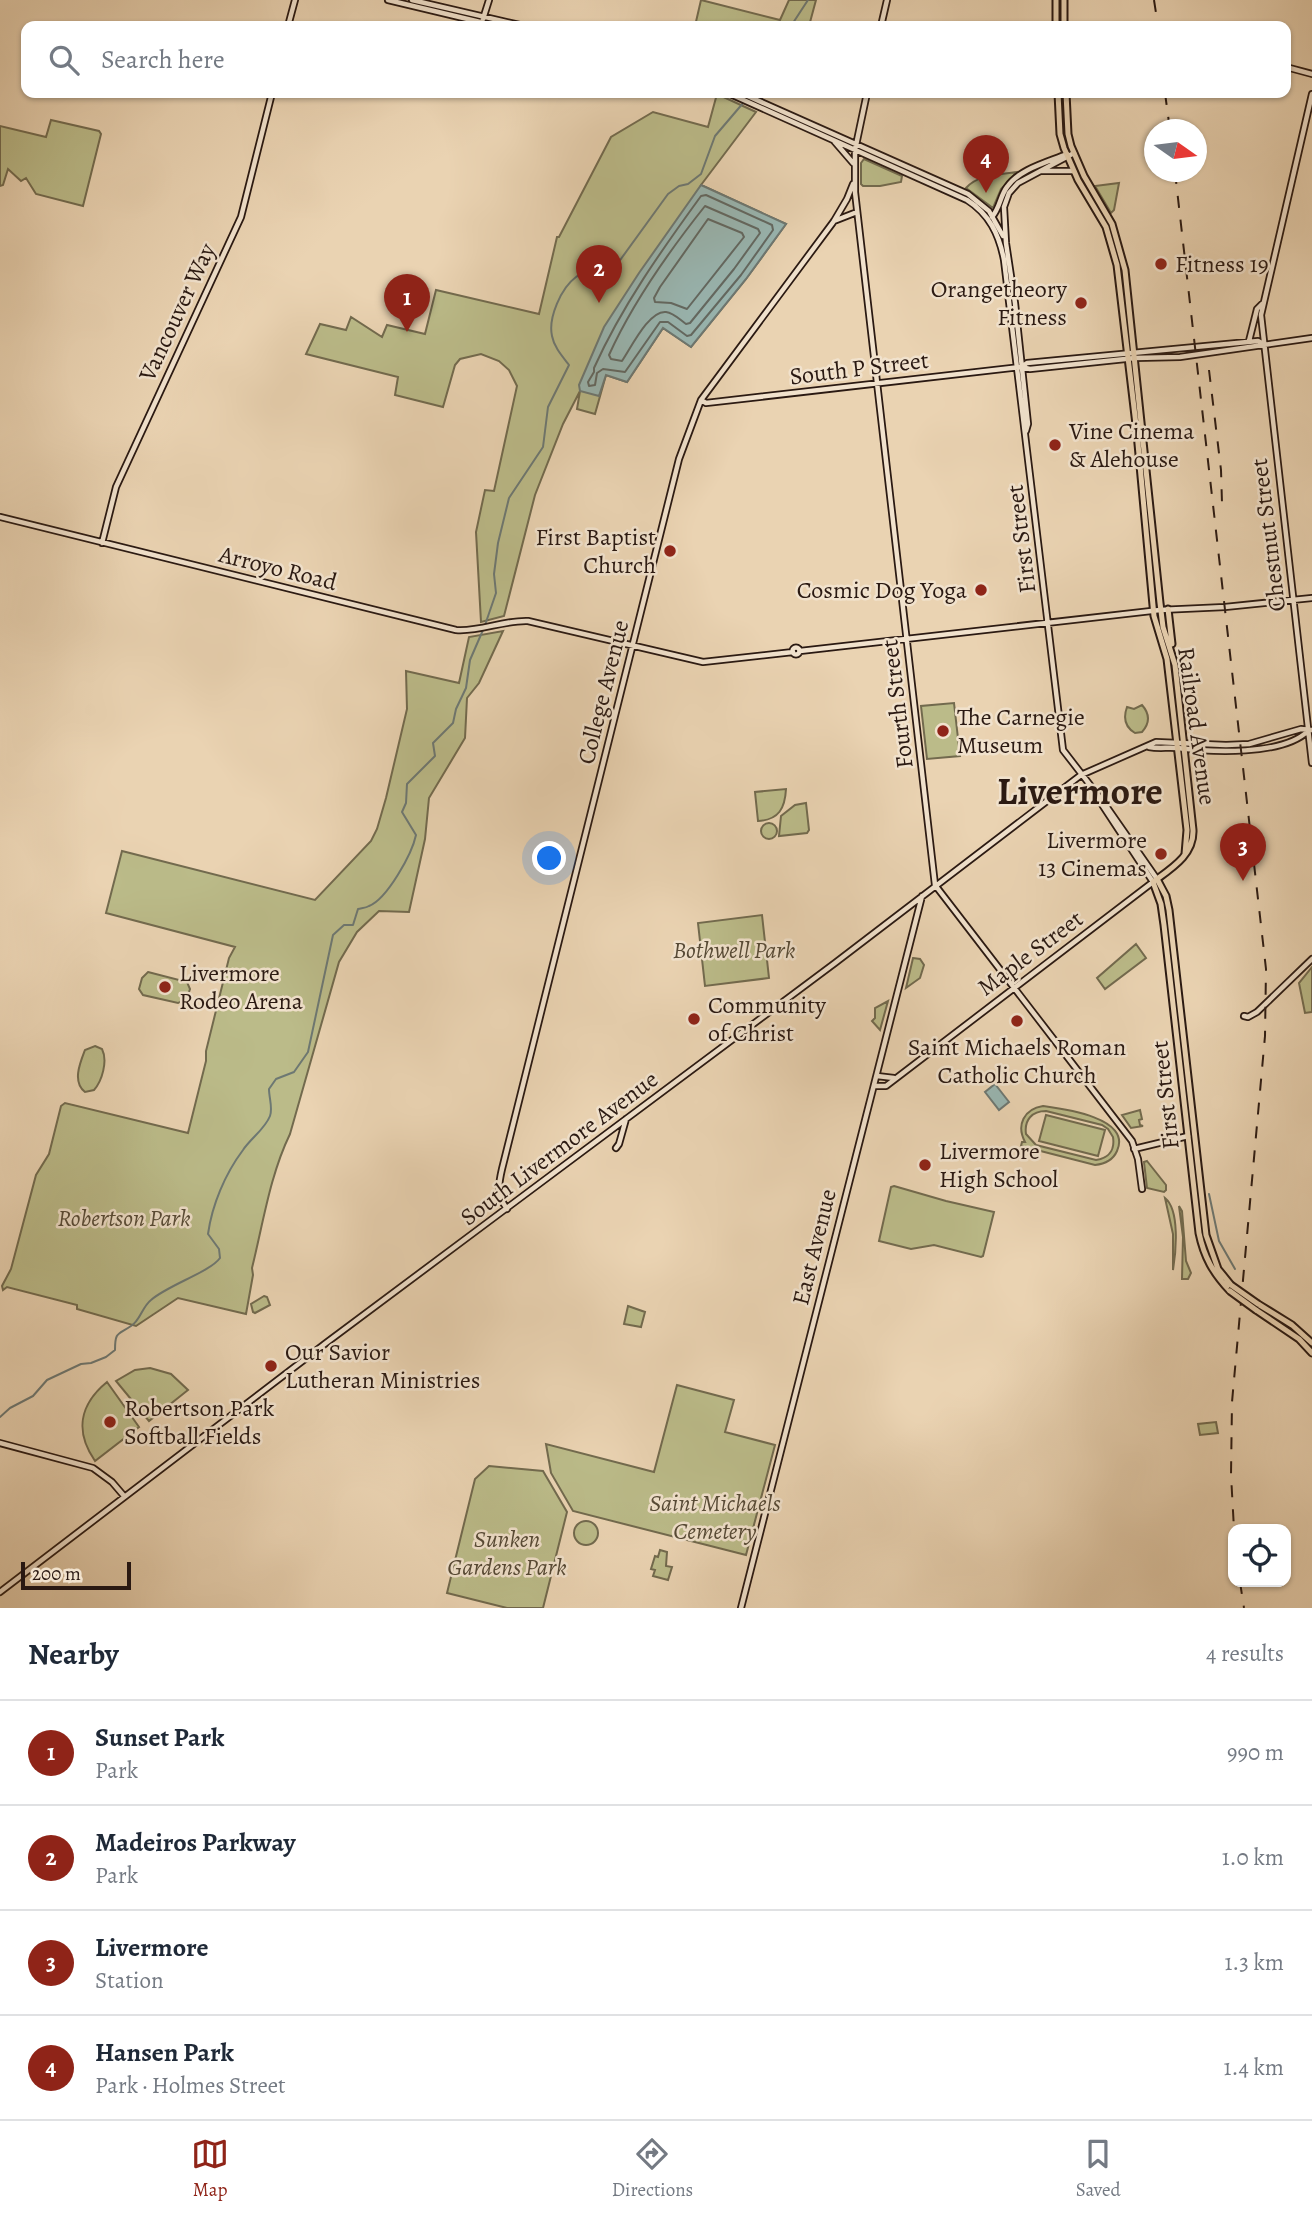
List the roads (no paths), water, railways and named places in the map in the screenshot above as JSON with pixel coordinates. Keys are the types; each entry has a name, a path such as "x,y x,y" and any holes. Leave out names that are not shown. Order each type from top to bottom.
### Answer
{"main road":[{"path":"1056,0 1056,21"},
{"path":"1063,21 1064,0"},
{"name":"Railroad Avenue","path":"1058,98 1060,134 1067,156 1102,219 1112,244 1131,355"},
{"name":"Railroad Avenue","path":"1066,98 1068,134 1074,153 1109,218 1125,270 1157,629 1167,659 1194,837 1190,851 1185,854"},
{"path":"1168,609 1173,654"},
{"name":"Railroad Avenue","path":"1157,610 1173,654 1181,746"},
{"name":"Maple Street","path":"1155,881 1175,866 1185,854"},
{"name":"First Street","path":"1155,881 1166,896 1169,910 1208,1245 1218,1269 1231,1288"},
{"name":"First Street","path":"1155,881 1164,925 1202,1248 1213,1271 1231,1288 1299,1339 1312,1353"},
{"name":"First Street","path":"1257,1307 1293,1325 1312,1343"}],"street":[{"path":"289,21 295,0"},
{"path":"388,0 490,21"},
{"path":"412,0 483,20"},
{"path":"483,20 489,0"},
{"path":"882,21 887,0"},
{"path":"1291,68 1312,74"},
{"path":"1249,342 1257,310 1263,303 1312,94"},
{"name":"Vancouver Way","path":"102,543 116,487 241,217 271,98"},
{"path":"746,98 967,200 991,218"},
{"name":"Fourth Street","path":"866,98 855,150 854,180 935,885"},
{"path":"757,103 968,194 981,203 991,218"},
{"path":"833,140 854,165"},
{"path":"991,218 1010,187 1023,173 1074,153"},
{"path":"1010,187 1067,156"},
{"path":"1040,171 1074,171"},
{"name":"College Avenue","path":"507,1209 500,1199 499,1180 679,459 701,400 834,221 854,180"},
{"name":"First Street","path":"1010,187 1004,212 1018,367"},
{"path":"840,209 858,212"},
{"path":"834,221 858,212"},
{"name":"First Street","path":"991,218 1006,243"},
{"name":"First Street","path":"991,218 1002,253 1028,424 1026,431 1063,750 1155,881"},
{"name":"Chestnut Street","path":"1263,303 1264,344 1312,762"},
{"path":"1131,355 1181,356 1312,338"},
{"path":"1131,355 1258,341 1264,344"},
{"name":"South P Street","path":"701,400 706,403 1018,367 1027,363 1131,355"},
{"name":"Arroyo Road","path":"0,517 444,628 462,631 500,623 528,621 703,663 793,652 797,648 800,651 1157,610 1228,607 1312,598"},
{"name":"South Livermore Avenue","path":"0,1592 1081,775 1156,742 1227,752 1262,748 1303,736 1310,730"},
{"name":"Maple Street","path":"874,1086 886,1086 1155,881"},
{"path":"935,885 1132,1141 1142,1188"},
{"name":"East Avenue","path":"741,1608 922,895"},
{"path":"1244,1016 1248,1017 1257,1012 1312,959"},
{"path":"877,1076 895,1078"},
{"path":"616,1148 620,1144 626,1118"},
{"path":"1135,1149 1194,1136"},
{"path":"0,1443 93,1468 112,1482 124,1496"}],"water":[{"path":"701,185 786,224 691,347 663,328 627,382 606,375 599,396 580,391 579,385 604,327"},
{"path":"995,1084 1009,1102 999,1110 985,1092"}],"waterway":[{"path":"794,21 808,0"},
{"path":"485,625 496,593 494,574 498,543 509,498 543,447 548,407 569,365 556,348 551,329 561,296 570,282 580,274 618,263 668,194 701,174 715,136 744,102"},
{"path":"0,1417 10,1408 33,1396 47,1380 81,1364 106,1357 115,1350 118,1334 134,1324 151,1300 220,1258 219,1249 208,1234 220,1190 236,1159 270,1116 269,1089 276,1079 294,1072 308,1052 333,935 344,925 353,925 358,909 369,906 383,895 410,853 416,835 402,812 406,803 407,784 435,756 433,743 453,723 466,688 470,660 483,630"},
{"path":"1209,1194 1219,1241 1235,1269"}],"railway":[{"path":"1154,0 1157,21"},
{"path":"1166,98 1169,119"},
{"path":"1176,182 1266,969 1265,1036 1232,1402 1234,1524"},
{"path":"1209,370 1221,470 1222,503"},
{"path":"1241,1587 1244,1608"}],"place":[{"name":"Hansen Park","path":"986,193"},
{"name":"Fitness 19","path":"1161,264"},
{"name":"Madeiros Parkway","path":"599,303"},
{"name":"Orangetheory Fitness","path":"1081,303"},
{"name":"Sunset Park","path":"407,332"},
{"name":"Vine Cinema & Alehouse","path":"1055,445"},
{"name":"First Baptist Church","path":"670,551"},
{"name":"Cosmic Dog Yoga","path":"981,590"},
{"name":"The Carnegie Museum","path":"943,731"},
{"name":"Livermore 13 Cinemas","path":"1161,854"},
{"name":"Livermore","path":"1243,881"},
{"name":"Livermore Rodeo Arena","path":"165,987"},
{"name":"Community of Christ","path":"694,1019"},
{"name":"Saint Michaels Roman Catholic Church","path":"1017,1021"},
{"name":"Livermore High School","path":"925,1165"},
{"name":"Our Savior Lutheran Ministries","path":"271,1366"},
{"name":"Robertson Park Softball Fields","path":"110,1422"}],"district":[{"name":"Livermore","path":"1080,791"}],"park label":[{"name":"Bothwell Park","path":"734,950"},
{"name":"Robertson Park","path":"124,1218"},
{"name":"Saint Michaels Cemetery","path":"715,1517"},
{"name":"Sunken Gardens Park","path":"507,1553"}]}
